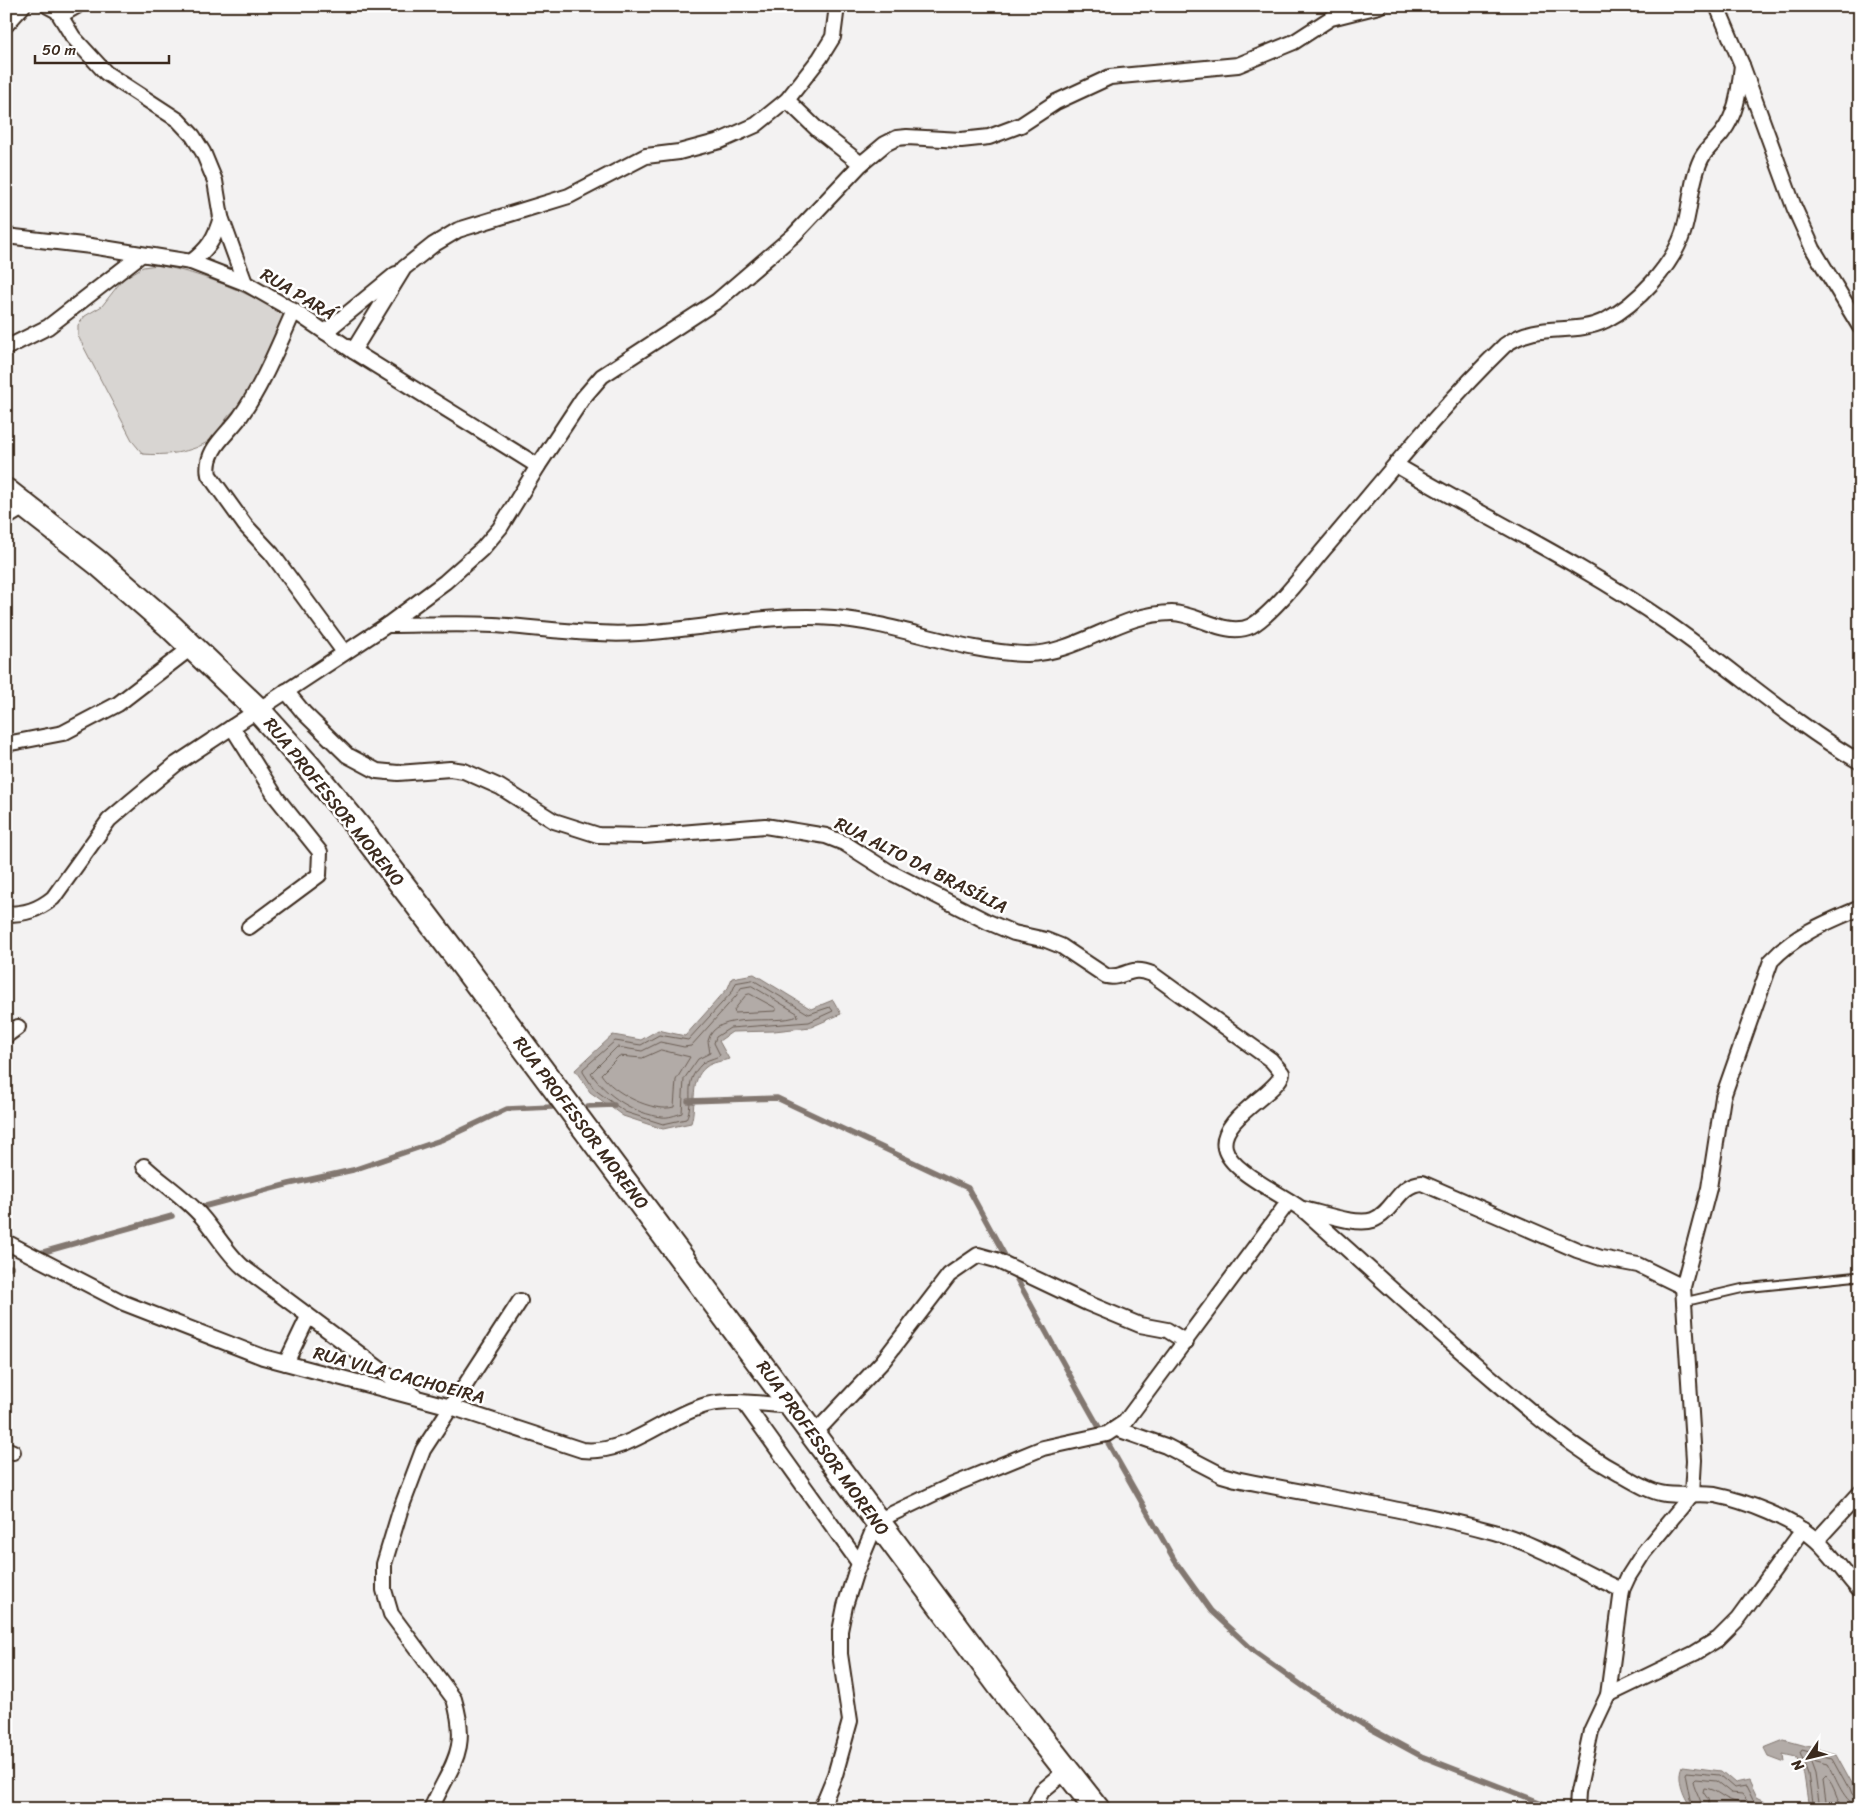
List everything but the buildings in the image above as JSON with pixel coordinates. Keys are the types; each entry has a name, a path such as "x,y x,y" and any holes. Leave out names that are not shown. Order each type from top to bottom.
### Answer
{"highway":[{"name":"RUA PROFESSOR MORENO","path":"6,491 98,563 192,647 258,710 360,829 814,1434 877,1521 1066,1771 1097,1809"}],"street":[{"path":"6,25 23,6"},
{"path":"54,10 68,13 77,6"},
{"path":"325,332 433,245 458,230 537,208 569,196 646,156 679,152 720,141 756,125 787,100 820,58 833,37 837,6"},
{"path":"6,914 22,914 43,906 53,898 109,820 176,764 387,624 445,582 482,549 500,528 583,398 602,376 717,301 794,235 861,164 885,144 896,138 928,137 961,140 989,137 1020,125 1056,102 1110,78 1238,64 1294,42 1331,18 1341,6"},
{"path":"1331,18 1379,6"},
{"path":"1717,6 1742,65 1794,207 1813,250 1860,327"},
{"path":"54,10 73,37 106,73 178,120 193,136 203,152 215,181 221,218 245,283"},
{"path":"387,624 491,625 638,634 741,620 795,616 839,618 978,648 1030,654 1061,649 1130,619 1174,612 1227,628 1242,629 1254,624 1286,593 1396,466 1505,345 1519,335 1531,331 1588,326 1606,320 1628,305 1660,274 1674,255 1684,233 1701,159 1733,117 1738,99 1742,65"},
{"path":"787,100 818,130 861,164"},
{"path":"191,262 211,245 216,237 221,218"},
{"name":"RUA PARÁ","path":"6,236 91,246 191,262 245,283 294,311 353,351 538,466"},
{"path":"6,348 48,327 141,255"},
{"path":"353,351 404,268"},
{"path":"294,311 252,400 217,444 209,457 207,466 209,475 245,524 272,554 344,652"},
{"path":"1396,466 1482,516 1570,562 1618,590 1723,663 1814,734 1860,762"},
{"path":"6,518 26,506"},
{"path":"6,744 63,733 118,704 192,647"},
{"name":"RUA ALTO DA BRASÍLIA","path":"286,691 304,713 347,755 361,765 377,771 398,773 464,771 500,787 554,822 598,835 644,836 765,826 826,836 844,843 888,871 988,922 1014,933 1046,940 1061,946 1097,971 1110,977 1134,970 1152,974 1272,1060 1282,1073 1281,1078 1249,1105 1238,1118 1226,1135 1225,1149 1234,1164 1289,1202"},
{"path":"232,727 276,797 320,852 319,876 249,926"},
{"path":"1577,1809 1589,1740 1608,1695 1622,1590 1644,1552 1692,1494 1694,1460 1683,1287 1709,1188 1723,1097 1771,961 1785,946 1806,932 1860,908"},
{"path":"6,1036 18,1027"},
{"path":"144,1166 203,1217 232,1258 419,1398"},
{"path":"821,1809 837,1767 850,1721 840,1654 840,1631 845,1606 859,1563 877,1521 948,1487 1043,1448 1089,1440 1116,1429 1125,1422 1186,1342 1289,1202 1302,1208 1356,1222 1373,1220 1389,1209 1406,1187 1422,1183 1577,1250 1601,1258 1638,1265 1683,1287"},
{"path":"1302,1208 1432,1326 1550,1428 1618,1473 1646,1488 1664,1494 1714,1495 1744,1503 1803,1530 1817,1540 1860,1591"},
{"name":"RUA VILA CACHOEIRA","path":"6,1242 124,1303 254,1354 452,1407 582,1450 595,1451 617,1447 674,1418 706,1405 724,1402 793,1406"},
{"path":"814,1434 883,1361 949,1276 978,1255 996,1260 1087,1303 1132,1321 1167,1330 1186,1342"},
{"path":"431,1809 454,1764 462,1736 460,1716 454,1699 391,1614 384,1590 384,1564 400,1511 423,1450 520,1301"},
{"path":"286,1363 308,1316"},
{"path":"745,1404 859,1563"},
{"path":"1116,1429 1166,1446 1222,1475 1236,1479 1494,1532 1554,1555 1622,1590"},
{"path":"1817,1540 1860,1493"},
{"path":"1608,1695 1695,1653 1718,1639 1738,1619 1803,1530"},
{"path":"1033,1809 1042,1791 1066,1771"}],"lane":[{"path":"1684,1302 1744,1288 1860,1276"}],"shaded area":[{"path":"158,265 224,284 286,315 254,384 240,405 228,417 213,438 187,451 151,455 143,454 133,442 78,336 78,325 85,316 102,306 123,279 143,267"}],"water":[{"path":"754,974 811,1009 833,1000 841,1014 811,1027 774,1031 732,1032 719,1041 729,1059 711,1064 701,1072 695,1085 691,1123 663,1129 623,1116 590,1092 575,1070 613,1035 641,1040 658,1030 685,1036 728,988 732,978"},
{"path":"1784,1740 1836,1754 1853,1785 1855,1793 1860,1796 1860,1809 1809,1809 1804,1775 1796,1757 1783,1754 1784,1762 1768,1756 1764,1748"},
{"path":"1682,1766 1721,1771 1735,1783 1749,1780 1757,1797 1765,1801 1765,1809 1693,1809 1680,1783"}],"waterway":[{"path":"688,1101 777,1098 968,1188 1009,1263"},
{"path":"588,1106 614,1105"},
{"path":"202,1207 289,1184 353,1170 441,1140 507,1109 552,1107"},
{"path":"40,1253 172,1216"},
{"path":"6,1269 11,1267"},
{"path":"1013,1272 1175,1561 1211,1611 1255,1652 1307,1689 1362,1724 1421,1756 1557,1809"}]}
